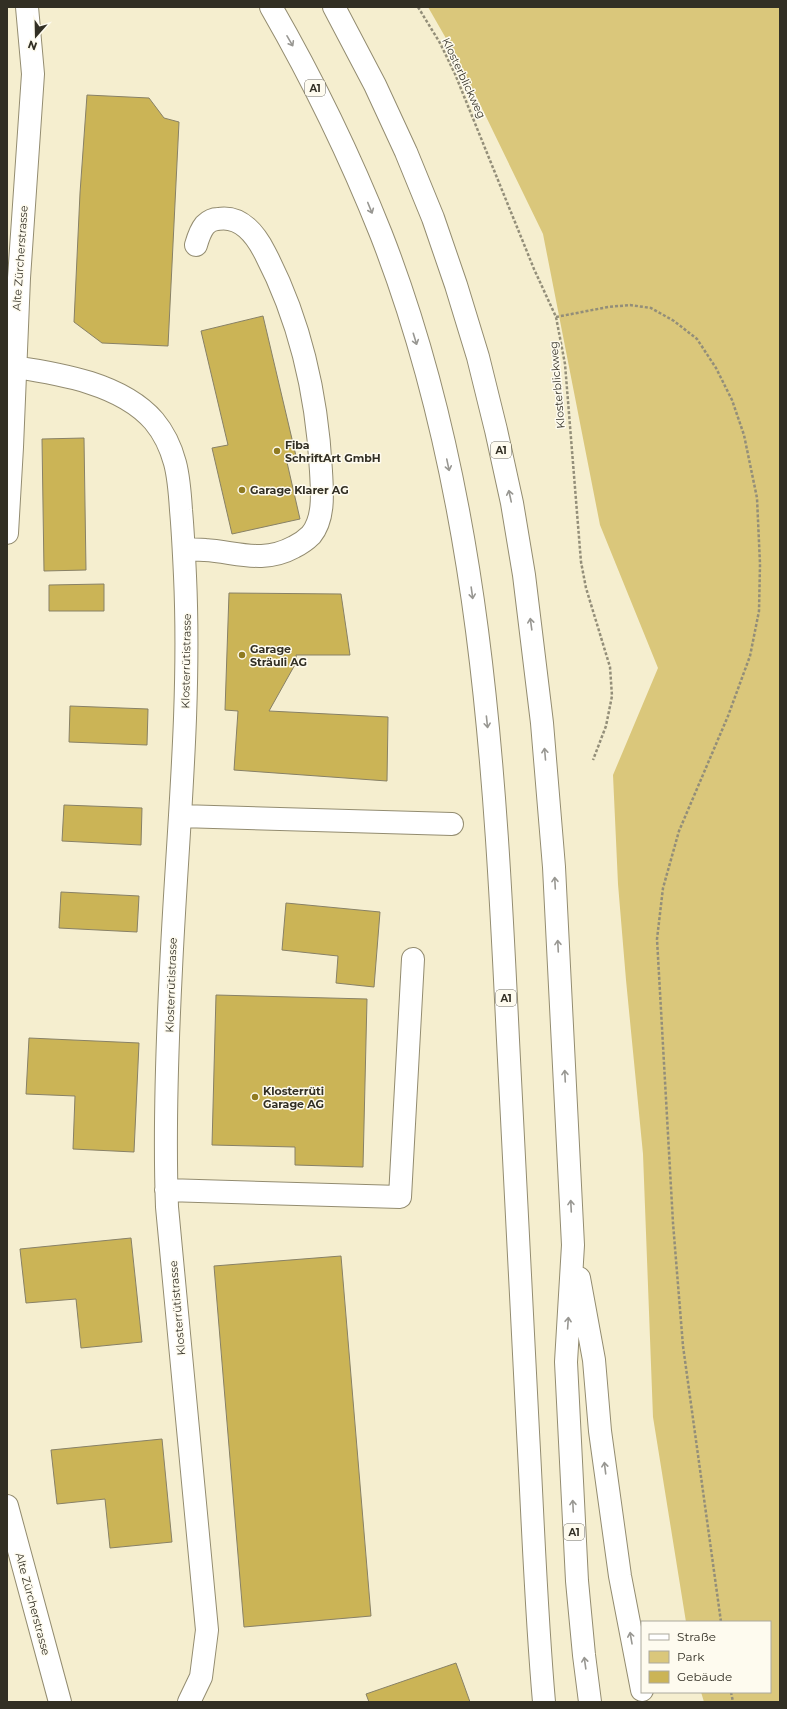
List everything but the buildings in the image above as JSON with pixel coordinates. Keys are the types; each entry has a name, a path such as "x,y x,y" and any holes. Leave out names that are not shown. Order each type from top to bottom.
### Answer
{"main road":[{"name":"Alte Zürcherstrasse","path":"7,533 19,278 33,74 27,7"},
{"name":"A1","path":"270,7 294,47 326,109 355,172 384,244 425,371 443,442 458,513 470,583 488,728 499,870 535,1583 544,1702"},
{"name":"A1","path":"334,7 378,92 406,152 433,218 456,284 478,357 496,430 512,503 524,575 534,650 549,802 557,914 573,1245 566,1362 577,1580 590,1702"},
{"path":"184,549 205,550 254,557 273,556 289,550 302,543 311,535 317,524 322,493 319,434 312,392 296,329 285,297 265,252 250,230 239,221 225,217 213,219 205,225 196,245"},
{"name":"Klosterrütistrasse","path":"15,367 52,373 100,386 134,403 154,421 168,443 176,465 179,488 184,549 187,671 171,976 165,1150 166,1190 207,1630 201,1677 189,1702"},
{"path":"180,816 452,824"},
{"path":"166,1190 400,1197 413,959"},
{"name":"A1","path":"573,1245 594,1360 600,1431 620,1576 641,1686"},
{"name":"Alte Zürcherstrasse","path":"7,1506 60,1702"}],"path":[{"name":"Klosterblickweg","path":"418,7 440,44 455,74 534,269 556,317 565,364 581,562 586,588 610,667 612,696 606,726 593,760"},
{"path":"556,317 608,307 630,305 651,308 674,321 697,339 716,368 732,400 744,434 757,498 760,564 759,611 750,656 728,716 679,831 663,888 657,939 683,1346 721,1621"}],"green space":[{"path":"428,7 780,7 780,1702 704,1702 701,1693 771,1693 771,1621 686,1621 653,1417 643,1154 618,884 613,775 658,668 600,525 543,234 459,61"}],"place":[{"name":"Fiba SchriftArt GmbH","path":"277,451"},
{"name":"Garage Klarer AG","path":"242,490"},
{"name":"Garage Sträuli AG","path":"242,655"},
{"name":"Klosterrüti Garage AG","path":"255,1097"}]}
